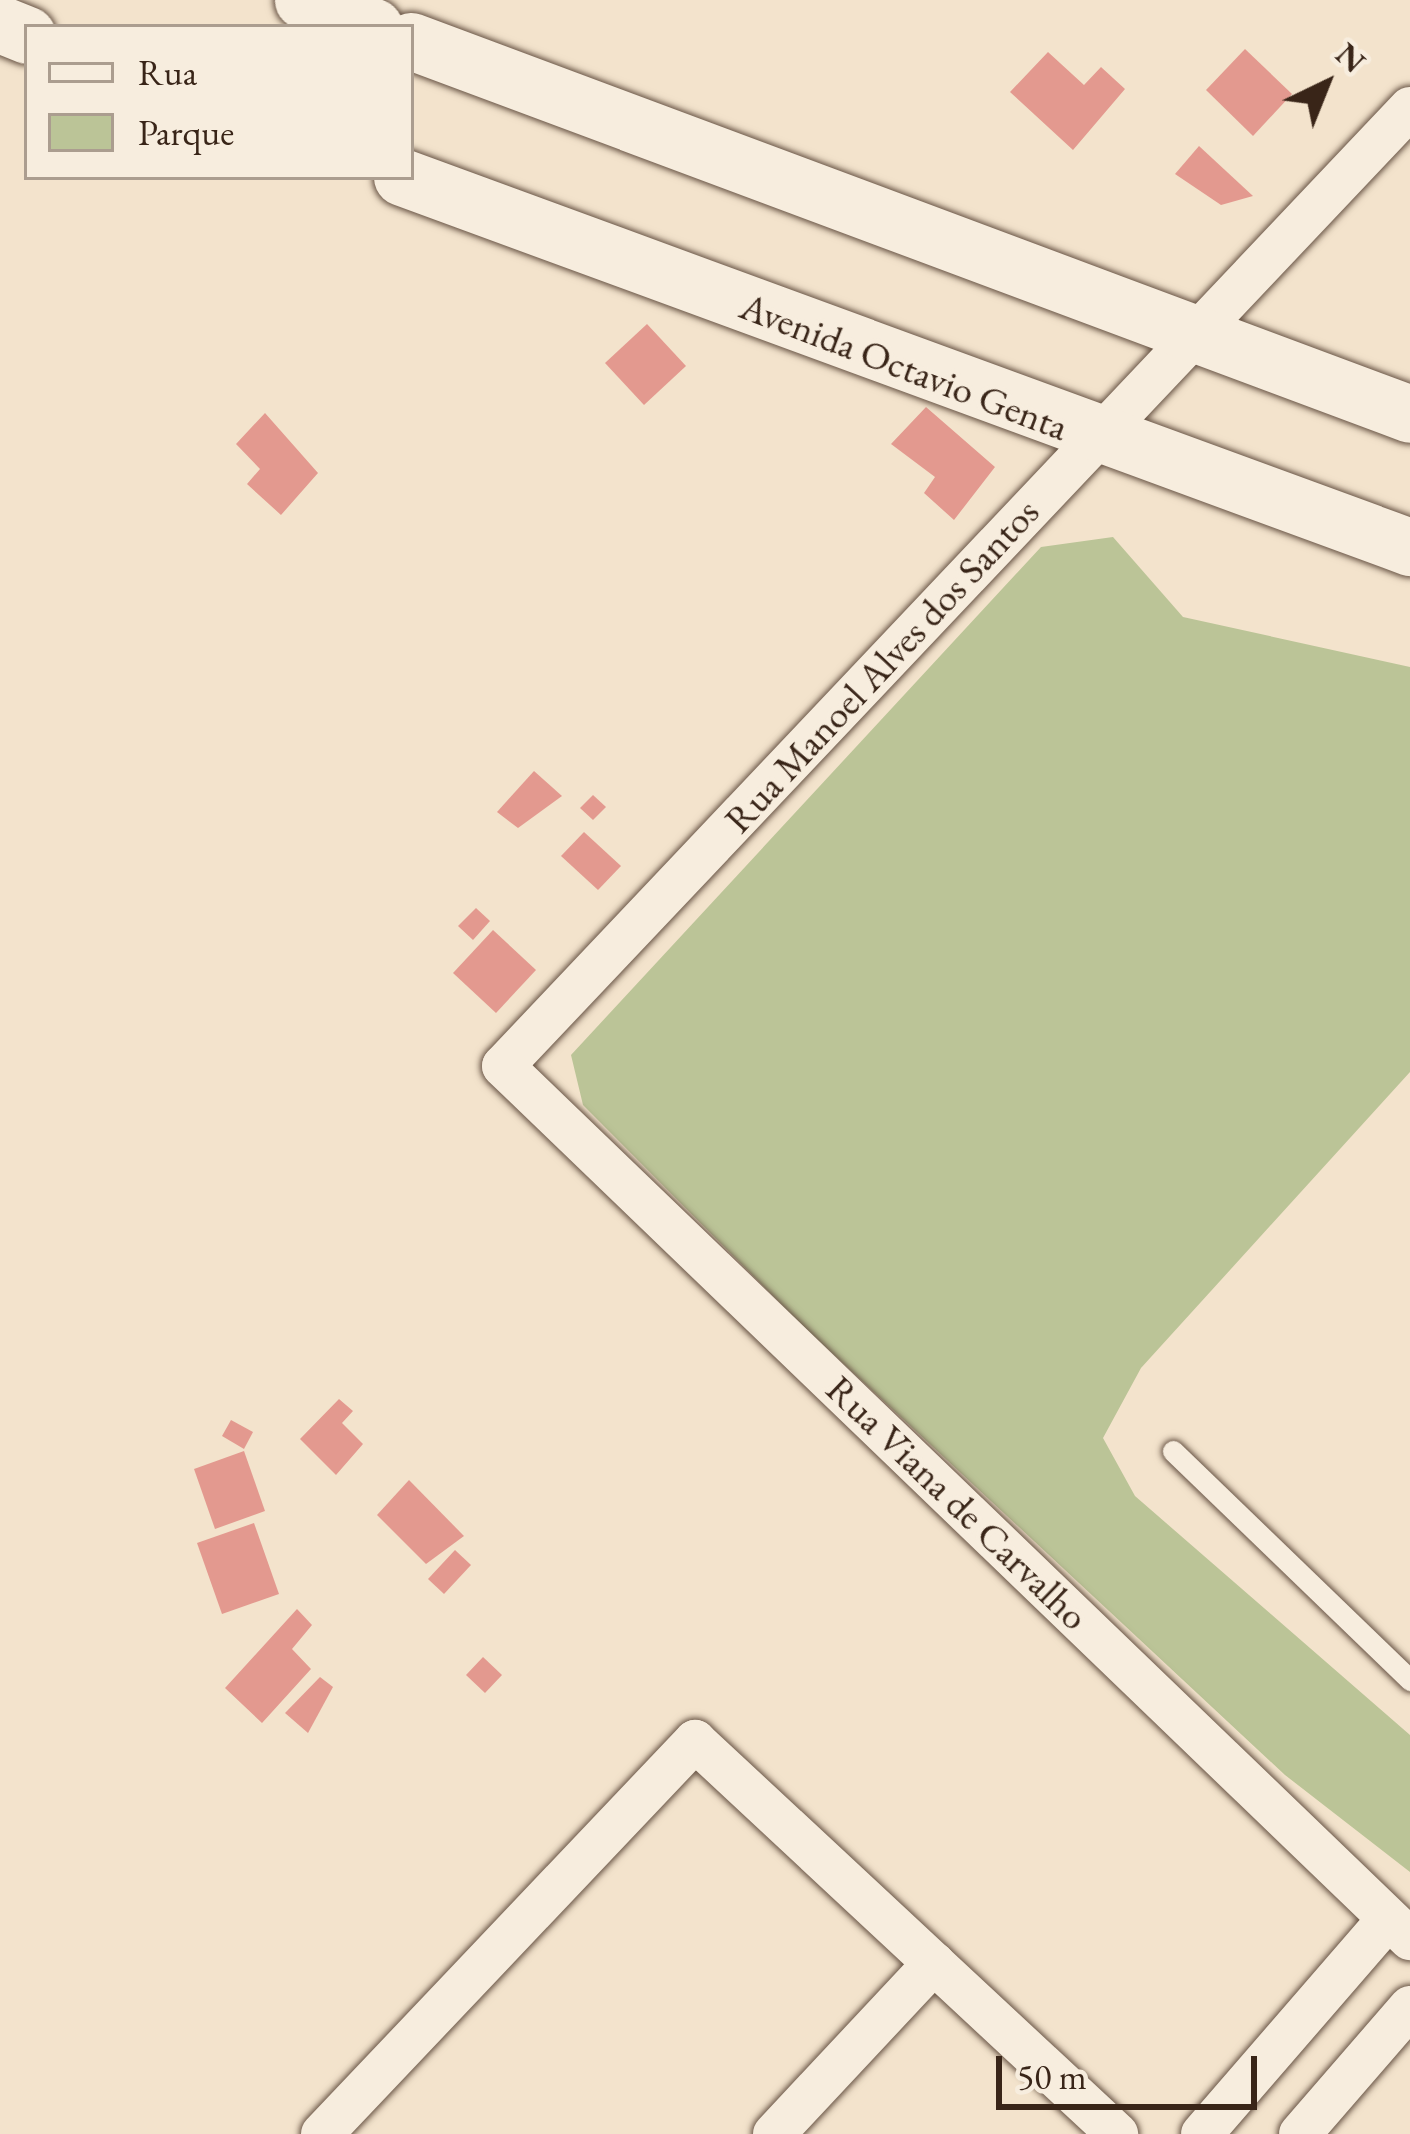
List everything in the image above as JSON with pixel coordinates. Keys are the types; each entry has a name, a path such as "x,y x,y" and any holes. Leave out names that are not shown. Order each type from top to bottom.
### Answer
{"street":[{"path":"303,0 366,24"},
{"path":"414,42 1193,339 1410,415"},
{"name":"Rua Manoel Alves dos Santos","path":"503,1066 1410,108"},
{"name":"Avenida Octavio Genta","path":"410,180 1096,440 1410,547"},
{"name":"Rua Viana de Carvalho","path":"503,1066 1399,1929"},
{"path":"322,2134 695,1741 1117,2134"},
{"path":"1202,2134 1399,1929"},
{"path":"774,2134 934,1963"},
{"path":"1300,2134 1410,2007"}],"lane":[{"path":"1173,1451 1410,1680"}],"green space":[{"path":"1113,537 1183,617 1410,667 1410,1072 1141,1368 1103,1438 1135,1496 1410,1735 1410,1872 1285,1775 801,1324 583,1105 571,1055 1041,547"}],"building":[{"path":"1245,49 1292,94 1253,136 1206,90"},
{"path":"1048,52 1084,85 1101,67 1125,89 1073,150 1010,92"},
{"path":"1199,146 1253,196 1221,205 1175,174"},
{"path":"647,324 686,366 644,405 605,363"},
{"path":"926,407 995,467 954,520 924,493 935,477 891,444"},
{"path":"265,413 318,473 281,515 247,484 260,469 236,444"},
{"path":"534,771 562,796 518,828 497,812"},
{"path":"593,795 606,807 593,820 580,808"},
{"path":"584,832 621,866 598,890 561,856"},
{"path":"476,908 490,921 473,940 458,926"},
{"path":"493,930 536,970 496,1013 453,973"},
{"path":"339,1399 353,1411 342,1423 363,1444 336,1475 300,1439"},
{"path":"231,1420 253,1432 244,1449 222,1436"},
{"path":"244,1451 265,1511 215,1529 194,1469"},
{"path":"409,1480 464,1536 426,1564 377,1515"},
{"path":"254,1523 279,1594 222,1614 197,1543"},
{"path":"455,1550 471,1565 444,1594 428,1579"},
{"path":"297,1609 312,1625 292,1649 311,1669 262,1723 225,1688"},
{"path":"483,1657 502,1675 485,1693 466,1675"},
{"path":"320,1677 333,1687 308,1733 285,1713"}]}
